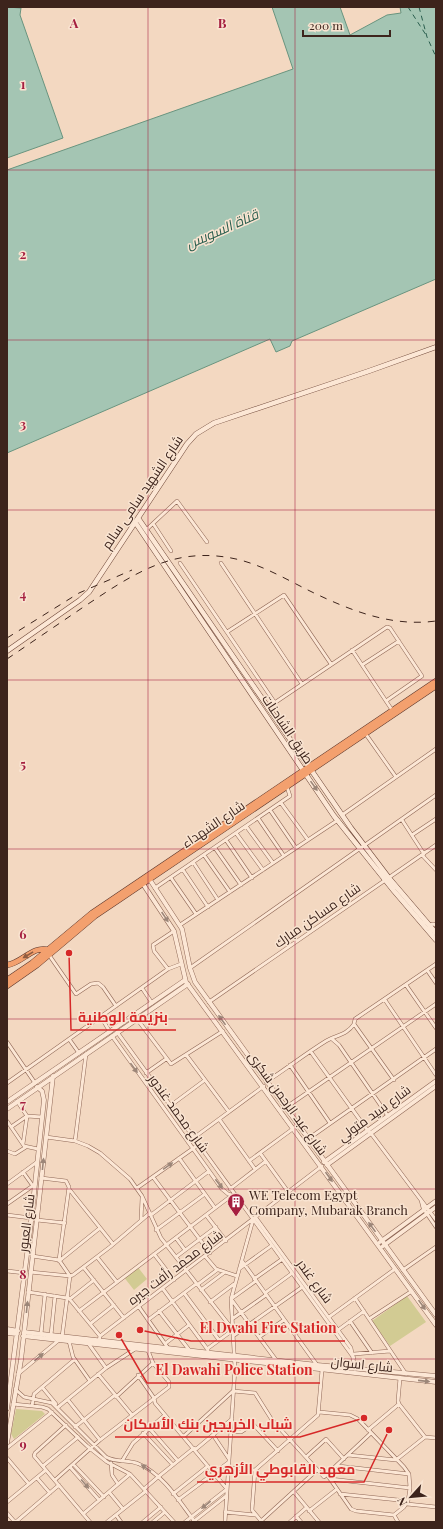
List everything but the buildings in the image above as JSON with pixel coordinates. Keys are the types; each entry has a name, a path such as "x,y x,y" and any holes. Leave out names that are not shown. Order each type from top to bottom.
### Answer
{"highway":[{"name":"شارع الشهداء","path":"7,986 89,921 249,810 287,787 392,710 436,681"},
{"name":"شارع الشهداء","path":"7,980 49,952 86,918 436,686"},
{"path":"7,965 14,963 38,949 49,952"}],"main road":[{"name":"شارع الشهيد سامى سالم","path":"7,651 85,596 186,444 196,434 208,426 436,346"},
{"name":"طريق الشاحنات","path":"136,520 146,530 210,629"},
{"name":"طريق الشاحنات","path":"136,520 307,771 342,815 349,830"},
{"name":"طريق الشاحنات","path":"258,700 267,708 339,822 349,830 436,940"},
{"path":"339,822 345,823 346,821"},
{"name":"طريق الشاحنات","path":"387,879 433,925 436,933"}],"street":[{"path":"146,530 154,524 169,507 179,501 207,542"},
{"path":"154,524 172,551"},
{"path":"180,563 275,703"},
{"path":"221,563 302,684"},
{"path":"227,632 284,595 332,664"},
{"path":"267,708 387,627 390,628 422,676 386,701"},
{"path":"362,665 399,641"},
{"path":"352,650 392,710"},
{"path":"365,733 396,777"},
{"path":"342,815 436,748"},
{"path":"148,892 151,888 155,888 171,878 281,803 290,796 287,787"},
{"path":"190,968 363,848 436,795"},
{"path":"281,803 308,840"},
{"path":"270,810 296,848"},
{"path":"258,818 284,856"},
{"path":"412,835 436,819"},
{"path":"402,820 422,854 435,867"},
{"path":"180,925 308,840 339,822"},
{"path":"246,826 273,863"},
{"path":"236,833 263,870"},
{"path":"226,840 252,878"},
{"name":"شارع مساكن مبارك","path":"209,1002 436,845"},
{"path":"215,848 241,885"},
{"path":"204,855 230,892"},
{"path":"193,862 218,900"},
{"path":"183,870 208,907"},
{"path":"171,878 196,914"},
{"name":"شارع عبد الرحمن شكرى","path":"150,880 180,925 185,940 190,968 195,982 231,1037 356,1214 403,1270 436,1315"},
{"name":"شارع عبد الرحمن شكرى","path":"143,884 174,931 185,980 223,1031 231,1037"},
{"path":"433,925 436,920"},
{"path":"168,969 154,950 153,945 174,931"},
{"path":"177,941 180,942 185,940"},
{"path":"178,950 186,948"},
{"path":"49,952 76,994 91,984 98,983 103,987 116,1006"},
{"path":"7,1083 168,969 181,964"},
{"path":"188,1142 290,1066 351,1028 355,1019 436,964"},
{"path":"427,970 436,983"},
{"path":"7,974 14,976"},
{"path":"7,1108 79,1053 137,1019 185,980"},
{"path":"7,1102 53,1076 152,1003 188,984"},
{"path":"406,985 436,1028"},
{"path":"142,988 152,1003"},
{"path":"385,1000 436,1075"},
{"path":"285,1108 371,1047 436,1004"},
{"name":"شارع محمد غندور","path":"101,1017 111,1034 192,1149 225,1192 231,1196"},
{"path":"137,1019 166,1060 171,1064 174,1064 187,1056 223,1031"},
{"path":"354,1024 394,1080"},
{"name":"شارع محمد غندور","path":"117,1032 253,1220"},
{"path":"69,1039 79,1053"},
{"path":"332,1039 336,1041 388,1116"},
{"path":"7,1042 36,1085"},
{"path":"308,1140 436,1049"},
{"path":"311,1052 421,1200 436,1227"},
{"path":"75,1142 86,1053"},
{"path":"187,1056 229,1112"},
{"path":"146,1073 166,1060"},
{"path":"290,1066 330,1123"},
{"name":"شارع العبور","path":"7,1443 21,1360 53,1076"},
{"path":"170,1106 205,1080"},
{"name":"شارع سيد متولي","path":"370,1132 388,1116 436,1081"},
{"name":"شارع عبد الرحمن شكرى","path":"265,1084 285,1108 361,1211 380,1242"},
{"name":"شارع العبور","path":"7,1409 18,1332 42,1117 43,1093 36,1085"},
{"name":"شارع سيد متولي","path":"326,1164 436,1086"},
{"path":"7,1151 14,1154 24,1146 28,1116 17,1101"},
{"path":"11,1127 28,1116 42,1117"},
{"path":"219,1119 255,1169"},
{"path":"7,1121 24,1146 38,1150"},
{"path":"41,1128 46,1128"},
{"path":"249,1161 294,1128"},
{"path":"46,1137 88,1146 100,1153 138,1188 156,1230 166,1245 233,1330"},
{"path":"138,1188 198,1145"},
{"path":"260,1153 289,1193"},
{"path":"179,1158 215,1208"},
{"path":"230,1189 266,1161"},
{"path":"7,1184 37,1162"},
{"name":"شارع محمد رأفت جيره","path":"100,1338 322,1166"},
{"path":"30,1272 70,1276 84,1268 141,1220 171,1200 209,1171"},
{"path":"7,1204 34,1186 23,1172"},
{"path":"153,1177 210,1253"},
{"path":"41,1178 66,1181 69,1189 113,1244"},
{"path":"12,1374 16,1372 18,1375 61,1338 70,1276 59,1260 69,1189"},
{"path":"156,1230 205,1194"},
{"path":"141,1220 142,1196"},
{"path":"79,1311 116,1281 231,1196 235,1196"},
{"path":"383,1246 427,1211 436,1201"},
{"path":"380,1242 427,1211 436,1207"},
{"path":"356,1214 361,1211"},
{"path":"427,1211 436,1220"},
{"path":"7,1215 31,1218"},
{"path":"206,1215 226,1241"},
{"name":"شارع غندر","path":"256,1218 338,1330 354,1356 355,1371"},
{"path":"37,1220 65,1223"},
{"path":"225,1522 234,1391 231,1299 253,1220"},
{"name":"شارع غندر","path":"253,1220 301,1288 354,1356"},
{"path":"176,1257 216,1227"},
{"path":"32,1256 59,1260 100,1228"},
{"path":"176,1238 186,1250"},
{"path":"239,1269 271,1246"},
{"name":"شارع عبد الرحمن شكرى","path":"383,1246 396,1268 436,1325"},
{"path":"403,1270 436,1247"},
{"path":"154,1254 174,1280"},
{"path":"205,1256 217,1270 237,1276"},
{"path":"97,1257 116,1281"},
{"path":"231,1299 281,1260"},
{"path":"26,1261 32,1262"},
{"path":"242,1261 317,1365"},
{"path":"84,1268 124,1318"},
{"path":"329,1317 396,1268"},
{"path":"148,1320 217,1270"},
{"path":"7,1271 24,1273"},
{"path":"201,1290 225,1272"},
{"path":"232,1319 242,1313 291,1274"},
{"path":"405,1281 409,1278"},
{"path":"28,1292 68,1297 94,1280"},
{"path":"210,1302 235,1284"},
{"path":"233,1336 301,1288"},
{"path":"163,1289 209,1351 219,1340 233,1330"},
{"path":"369,1319 412,1291"},
{"path":"184,1293 219,1340"},
{"path":"41,1334 45,1294"},
{"path":"51,1335 56,1296"},
{"path":"68,1297 100,1338"},
{"path":"355,1298 406,1374"},
{"path":"231,1299 276,1360"},
{"path":"90,1324 114,1305"},
{"path":"139,1308 166,1343 168,1350"},
{"path":"159,1311 190,1351"},
{"path":"338,1330 364,1311"},
{"path":"259,1337 284,1320"},
{"path":"350,1321 372,1353"},
{"path":"166,1343 189,1325"},
{"path":"7,1329 18,1332"},
{"path":"7,1333 18,1332"},
{"name":"شارع اسوان","path":"24,1334 51,1335 69,1341 168,1350 322,1370 436,1376"},
{"name":"شارع اسوان","path":"24,1334 61,1338 100,1338 147,1348"},
{"path":"69,1341 74,1360 90,1381"},
{"path":"88,1343 106,1368"},
{"path":"58,1408 98,1374 136,1348"},
{"path":"54,1480 100,1440 168,1388 170,1384 153,1363 147,1348"},
{"name":"شارع اسوان","path":"168,1350 209,1351 234,1358 276,1360 436,1382"},
{"path":"354,1356 390,1351"},
{"path":"14,1359 18,1361 21,1360"},
{"path":"32,1406 32,1398 42,1387 74,1360"},
{"path":"75,1427 116,1396 153,1363"},
{"path":"229,1468 255,1470 317,1417 319,1412 322,1370"},
{"path":"98,1374 132,1415"},
{"path":"138,1375 165,1415 227,1489"},
{"path":"400,1378 399,1404 425,1437"},
{"path":"42,1387 75,1427 94,1446 112,1460 122,1460 141,1465 158,1477 178,1500 194,1522 227,1496"},
{"path":"16,1389 21,1395 49,1402 58,1408"},
{"path":"184,1436 234,1391 255,1393 271,1418 323,1477 328,1476 371,1433"},
{"path":"68,1400 100,1440"},
{"path":"13,1404 42,1407 52,1412 90,1449 111,1464 130,1474 174,1522"},
{"path":"368,1430 399,1404"},
{"path":"7,1448 52,1412"},
{"path":"319,1412 353,1416 404,1467 409,1474 410,1488 407,1503 394,1515 353,1510 348,1507 328,1476"},
{"path":"122,1460 130,1446 165,1415"},
{"path":"107,1522 158,1477 232,1419"},
{"path":"231,1431 241,1432 253,1424 278,1451"},
{"path":"66,1425 35,1453 35,1457 90,1522"},
{"path":"149,1428 178,1461"},
{"path":"143,1433 173,1465"},
{"path":"213,1435 229,1460"},
{"path":"43,1466 78,1437"},
{"path":"348,1456 396,1460 425,1437 436,1438"},
{"path":"306,1457 326,1439 344,1459"},
{"path":"7,1458 30,1484"},
{"path":"112,1460 112,1475 118,1484"},
{"path":"178,1500 229,1460"},
{"path":"73,1464 104,1497"},
{"path":"173,1494 208,1466"},
{"path":"338,1466 409,1474"},
{"path":"70,1467 99,1500"},
{"path":"7,1502 46,1470"},
{"path":"255,1470 252,1508 254,1515 262,1522 317,1470"},
{"path":"83,1514 130,1474"},
{"path":"36,1478 50,1493"},
{"path":"330,1479 410,1488"},
{"path":"7,1513 14,1521 17,1521 59,1485"},
{"path":"185,1522 227,1489"},
{"path":"309,1511 337,1490"},
{"path":"109,1492 123,1509"},
{"path":"294,1492 319,1522"},
{"path":"340,1494 436,1507"},
{"path":"143,1522 161,1507"},
{"path":"290,1522 306,1508"},
{"path":"153,1522 165,1512"},
{"path":"225,1512 254,1515"},
{"path":"116,1515 121,1522"},
{"path":"394,1515 398,1522"},
{"path":"296,1516 301,1522"}],"shaded area":[{"path":"137,1266 147,1279 134,1290 123,1276"},
{"path":"407,1296 426,1322 390,1346 372,1321"},
{"path":"16,1409 42,1411 45,1414 14,1439 11,1434"}],"water":[{"path":"7,7 21,8 20,15 63,138 7,158"},
{"name":"قناة السويس","path":"272,7 340,7 350,35 387,15 401,13 400,7 436,7 436,279 292,341 290,346 276,352 270,339 7,453 7,170 293,69"}],"ferry route":[{"path":"408,7 426,35"},
{"path":"419,7 427,37 436,57"}],"railway":[{"path":"7,659 118,584 154,566 192,556 213,556 236,559 256,565 328,600 388,620 404,622 436,621"},
{"path":"7,638 79,593 132,570"}],"place":[{"name":"بنزيمة الوطنية","path":"69,953"},
{"name":"WE Telecom Egypt Company, Mubarak Branch","path":"236,1217"},
{"name":"El Dwahi Fire Station","path":"140,1330"},
{"name":"El Dawahi Police Station","path":"119,1335"},
{"name":"شباب الخريجين بنك الأسكان","path":"364,1418"},
{"name":"معهد القابوطي الأزهري","path":"389,1430"}]}
